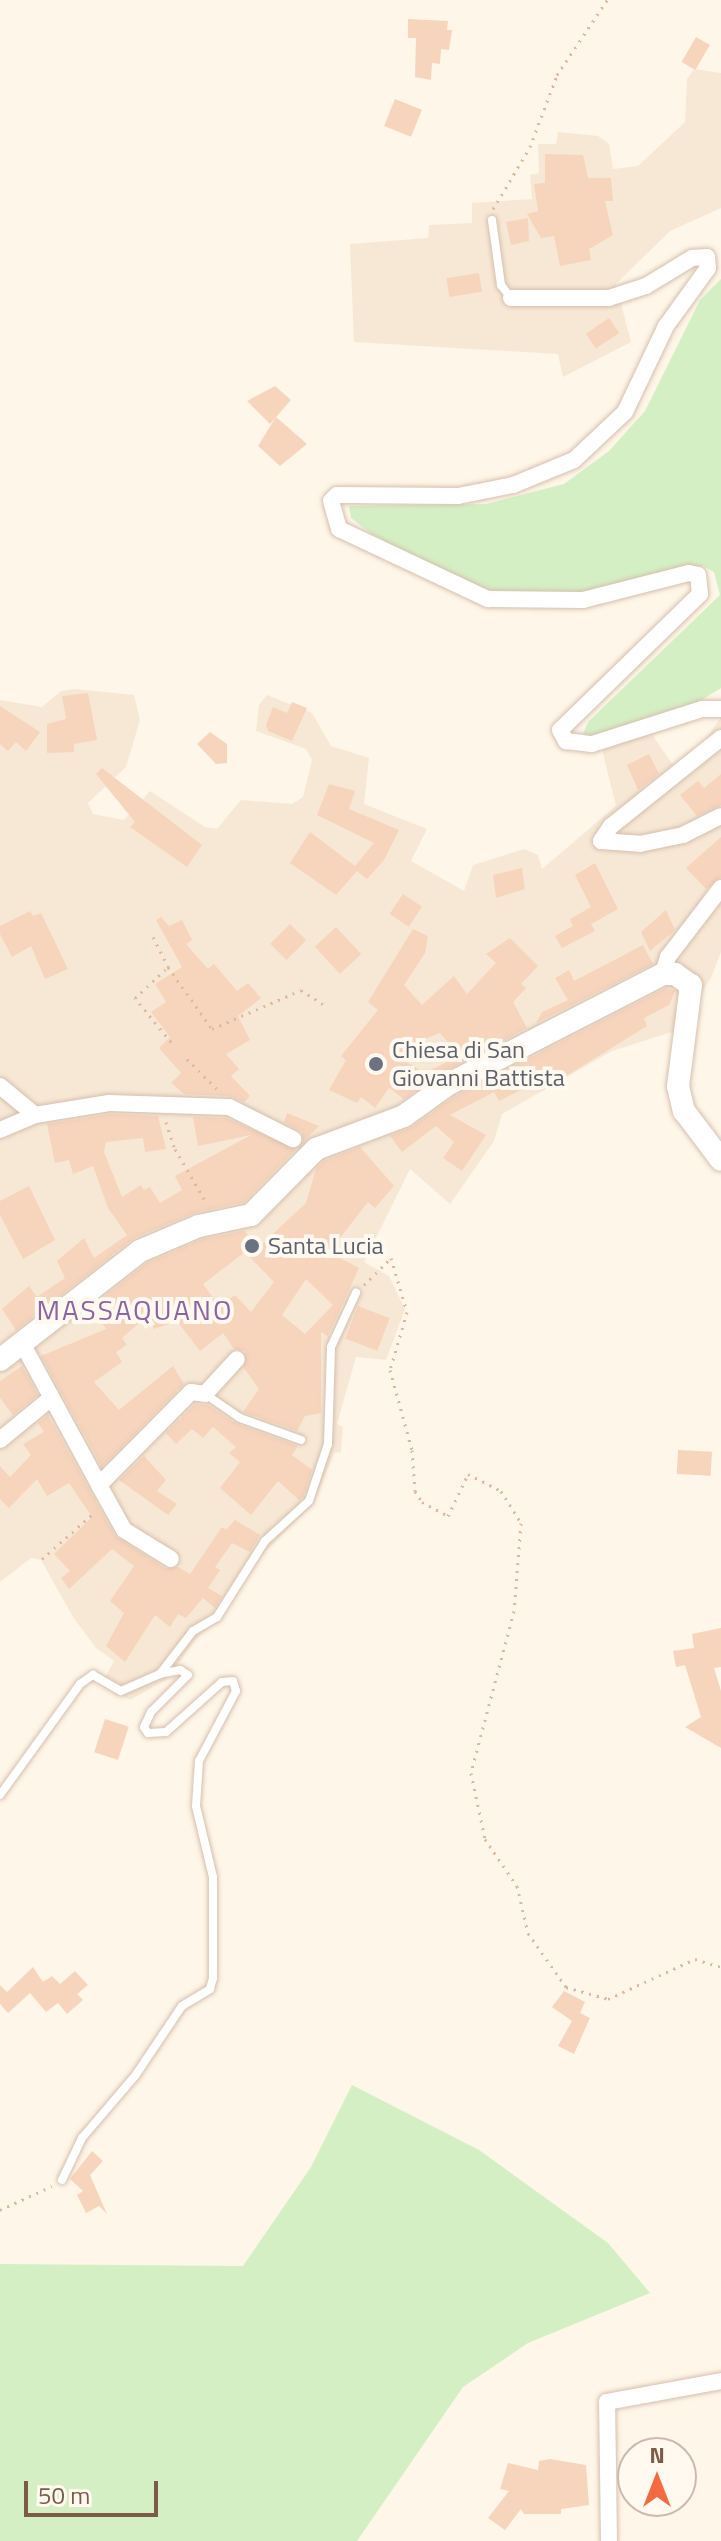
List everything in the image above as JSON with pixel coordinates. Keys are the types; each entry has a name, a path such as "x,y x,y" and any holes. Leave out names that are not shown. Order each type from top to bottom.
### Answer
{"street":[{"path":"511,298 609,298 646,286 692,258 707,257 714,263 666,326 625,412 574,460 513,485 458,496 348,493 331,501 339,529 488,599 583,600 689,573 698,575 700,594 560,730 566,741 592,744 702,709 721,709"},
{"path":"721,738 611,826 601,841 640,844 683,835 721,816"},
{"path":"663,974 668,957 721,888"},
{"path":"0,1360 140,1251 217,1222 251,1215 266,1206 316,1149 404,1116 447,1085 663,974 675,974 691,985 678,1086 684,1111 721,1160"},
{"path":"0,1086 35,1115"},
{"path":"0,1130 35,1115 92,1103 161,1105 233,1110 293,1139"},
{"path":"22,1343 124,1530 171,1559"},
{"path":"99,1485 191,1392 205,1394 237,1359"},
{"path":"0,1440 50,1399"},
{"path":"609,2541 607,2402 721,2381"}],"lane":[{"path":"492,220 501,285 511,298"},
{"path":"160,1674 193,1631 217,1617 265,1541 309,1501 328,1444 331,1347 356,1293"},
{"path":"205,1394 240,1418 301,1440"},
{"path":"0,1795 80,1684 93,1675 121,1691 160,1674 180,1670 188,1675 151,1712 144,1727 148,1733 166,1732 222,1682 233,1681 236,1691 199,1761 196,1806 213,1877 213,1978 210,1989 182,2006 135,2076 82,2138 62,2180"}],"path":[{"path":"492,220 494,202 530,147 557,75 607,0"},
{"path":"153,937 168,967 212,1029 301,990 327,1007"},
{"path":"168,967 135,998 171,1042"},
{"path":"187,1059 233,1110"},
{"path":"161,1105 175,1149 217,1222"},
{"path":"356,1293 391,1258 407,1312 390,1370 412,1450 415,1491 422,1502 448,1516 468,1474 501,1491 521,1523 514,1611 471,1773 485,1839 517,1886 528,1933 566,1987 608,1999 695,1959 721,1967"},
{"path":"42,1559 108,1503"},
{"path":"0,2210 62,2180"}],"shaded area":[{"path":"694,69 721,73 721,208 670,231 616,284 631,342 563,377 558,354 354,342 350,244 428,238 429,225 472,223 472,203 532,199 530,175 539,173 538,144 556,144 558,132 598,136 609,144 613,169 638,166 685,122 687,79"},
{"path":"75,689 134,695 140,720 126,767 88,803 93,814 124,820 150,791 205,827 217,829 241,800 292,804 303,797 312,760 306,749 256,731 259,705 267,695 312,713 331,746 369,758 364,804 427,829 411,861 464,891 473,865 524,849 538,855 542,869 616,806 602,750 651,733 675,768 705,741 721,717 721,952 711,978 675,1031 612,1051 502,1114 494,1141 450,1204 410,1169 364,1262 389,1276 405,1309 386,1360 356,1357 337,1424 343,1427 341,1452 334,1453 314,1503 263,1554 221,1617 197,1638 166,1680 130,1700 101,1685 114,1661 96,1648 73,1617 41,1560 31,1558 0,1582 0,700 42,707 61,691"}],"green space":[{"path":"721,279 721,688 700,701 588,737 583,734 588,722 720,595 714,572 703,566 584,593 506,595 465,582 373,535 351,518 349,506 486,504 564,484 609,451 645,411 700,300"},
{"path":"352,2085 479,2150 608,2243 650,2293 528,2343 463,2387 357,2541 0,2541 0,2264 243,2266 311,2167"}],"building":[{"path":"408,19 448,21 447,30 452,30 449,50 441,49 440,64 432,63 431,80 415,77 416,38 408,38"},
{"path":"696,37 710,45 695,70 682,62"},
{"path":"395,99 422,110 411,137 384,126"},
{"path":"545,154 583,155 588,178 611,178 613,201 605,201 613,235 589,249 591,260 560,266 554,236 541,238 527,214 538,211 534,184 545,183"},
{"path":"528,218 529,241 511,245 506,222"},
{"path":"479,273 482,292 449,297 446,278"},
{"path":"609,318 619,333 596,349 586,334"},
{"path":"275,386 291,400 270,424 247,401"},
{"path":"276,417 307,444 280,466 258,446"},
{"path":"88,693 97,740 74,744 74,752 47,753 47,724 66,719 62,696"},
{"path":"292,702 307,708 292,741 268,731 266,725 273,707 287,713"},
{"path":"0,706 40,732 26,751 16,742 8,751 0,744"},
{"path":"210,732 227,744 227,763 216,764 197,744"},
{"path":"649,754 659,774 638,790 627,765"},
{"path":"102,768 202,845 187,867 130,827 135,822 96,774"},
{"path":"721,774 721,805 697,816 680,795 698,781 704,788"},
{"path":"329,784 355,791 349,809 399,830 384,860 367,879 357,871 336,895 290,863 310,832 355,866 374,843 317,815"},
{"path":"721,837 721,877 706,889 686,868"},
{"path":"595,863 618,909 591,924 595,931 562,948 555,936 573,926 570,919 591,907 575,875"},
{"path":"522,868 525,889 496,898 493,875"},
{"path":"403,894 422,907 409,927 390,914"},
{"path":"666,910 675,930 650,951 641,932"},
{"path":"30,911 33,916 41,913 68,969 45,979 31,946 12,957 0,934 0,926"},
{"path":"161,917 169,926 182,920 192,940 186,944 208,969 214,964 237,991 248,983 261,998 238,1016 250,1040 226,1054 239,1069 231,1076 250,1096 244,1102 229,1096 184,1094 171,1083 181,1073 159,1048 170,1037 151,1012 166,1002 155,984 182,967 156,920"},
{"path":"290,924 306,940 286,960 270,944"},
{"path":"336,927 361,954 340,974 315,947"},
{"path":"413,929 428,936 425,953 404,985 422,1005 454,976 467,994 496,963 486,954 510,938 538,966 521,984 526,988 513,1002 527,1028 441,1073 404,1099 389,1088 375,1108 361,1097 357,1103 329,1090 346,1060 341,1056 378,1010 368,1002","holes":["440,1033 460,1056 424,1073 404,1060 422,1040"]},
{"path":"643,945 653,964 536,1023 542,1012 568,1000 555,978 569,970 574,981"},
{"path":"666,988 675,991 669,1005 644,1018 647,1026 541,1091 537,1082 499,1101 494,1092 450,1115 486,1135 462,1171 443,1158 454,1142 436,1126 402,1152 390,1136 412,1127 454,1097"},
{"path":"287,1113 319,1126 303,1142 302,1132 284,1122"},
{"path":"110,1114 158,1116 166,1149 145,1152 143,1138 106,1142 104,1152 122,1197 141,1185 144,1190 150,1187 160,1203 182,1190 175,1176 251,1135 198,1146 193,1117 226,1118 296,1149 244,1202 194,1213 134,1238 16,1330 2,1309 29,1286 37,1297 65,1278 57,1261 84,1238 94,1258 127,1235 108,1208 93,1166 73,1174 69,1160 55,1163 47,1124"},
{"path":"360,1147 394,1186 375,1208 368,1202 329,1252 359,1268 328,1336 321,1332 321,1413 305,1416 297,1431 243,1412 259,1389 244,1368 245,1351 234,1349 223,1333 200,1351 177,1321 154,1329 146,1317 122,1338 127,1345 116,1352 122,1362 94,1382 119,1410 173,1366 184,1384 102,1467 41,1356 106,1329 91,1307 147,1263 203,1239 244,1231 260,1246 306,1203 316,1169 324,1161","holes":["245,1252 274,1282 251,1312 235,1295 220,1307 203,1284","306,1279 333,1305 305,1334 282,1315"]},
{"path":"29,1186 55,1240 23,1259 0,1215 0,1201"},
{"path":"358,1306 390,1318 377,1351 345,1339"},
{"path":"22,1366 38,1395 13,1415 0,1398 0,1381"},
{"path":"195,1404 208,1405 237,1424 298,1446 292,1455 312,1470 303,1497 299,1500 278,1481 251,1515 220,1488 240,1462 229,1453 236,1447 213,1427 203,1438 192,1429 176,1444 166,1433"},
{"path":"48,1415 115,1536 165,1568 178,1567 190,1574 222,1527 226,1530 235,1520 260,1535 250,1552 232,1543 215,1567 220,1570 208,1588 222,1596 215,1608 203,1598 186,1618 178,1614 170,1627 155,1615 125,1662 106,1646 124,1613 110,1601 134,1566 112,1549 69,1589 61,1578 70,1571 54,1554 92,1517 69,1483 47,1496 37,1479 9,1508 0,1499 0,1466 10,1477 31,1455 23,1444 44,1432 38,1423"},
{"path":"678,1450 712,1452 711,1476 677,1474"},
{"path":"144,1456 166,1480 157,1491 177,1504 168,1515 119,1480"},
{"path":"721,1628 721,1667 714,1668 721,1691 721,1748 685,1727 701,1717 685,1665 676,1667 673,1651 694,1648 692,1634"},
{"path":"105,1719 129,1727 118,1760 94,1752"},
{"path":"33,1967 43,1982 52,1976 60,1984 75,1971 88,1985 77,1994 83,2000 67,2014 58,2003 46,2012 30,1993 8,2013 0,2004 0,1985 7,1992"},
{"path":"564,1991 585,2002 580,2013 590,2018 574,2054 558,2046 572,2021 552,2007"},
{"path":"92,2151 103,2161 90,2175 107,2214 99,2206 86,2213 77,2195 83,2191 70,2179"},
{"path":"550,2459 586,2465 589,2505 561,2509 561,2514 524,2514 521,2509 505,2530 488,2518 509,2491 500,2489 508,2463 538,2470 539,2461"}],"place":[{"name":"Chiesa di San Giovanni Battista","path":"376,1064"},
{"name":"Santa Lucia","path":"252,1246"}],"district":[{"name":"MASSAQUANO","path":"135,1310"}]}
